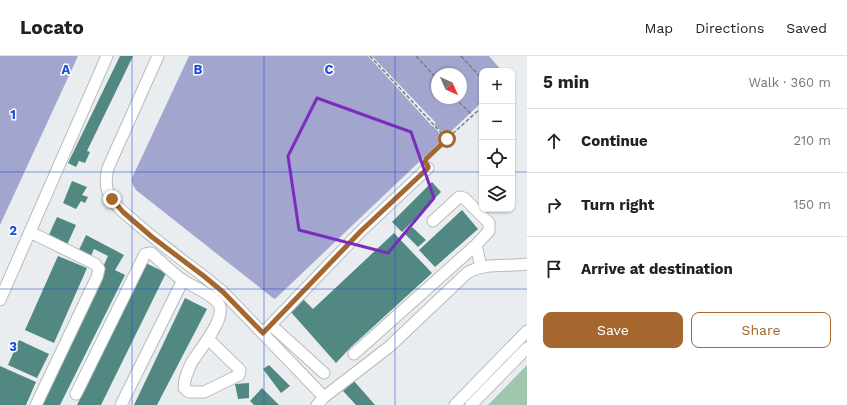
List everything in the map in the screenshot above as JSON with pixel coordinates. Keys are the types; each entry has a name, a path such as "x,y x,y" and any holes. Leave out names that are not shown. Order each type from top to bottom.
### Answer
{"street":[{"path":"0,300 107,56"},
{"path":"158,56 108,168 106,176 108,192 123,212 152,237 223,292 263,333 320,401 389,347 471,270 481,267 527,264"},
{"path":"263,333 361,231 428,168"},
{"path":"354,354 476,245 489,231 489,223 464,198 459,196 433,221"},
{"path":"30,232 95,264 99,269 97,277 36,405"},
{"path":"476,245 481,267"},
{"path":"76,394 145,254 152,253 183,280 213,298 219,304 221,311 219,319 193,361 184,380 184,388 189,392 204,392 239,376 240,370 208,338"},
{"path":"121,405 183,280"},
{"path":"271,325 324,373"},
{"path":"455,405 527,331"},
{"path":"471,405 527,348"}],"path":[{"path":"370,56 447,139"},
{"path":"416,56 431,72"},
{"path":"461,56 479,76"},
{"path":"461,104 472,116"},
{"path":"428,168 425,162 426,159 479,110"}],"highlighted area":[{"path":"317,98 411,132 434,198 388,253 299,230 288,156"}],"green space":[{"path":"527,365 527,405 488,405"}],"water":[{"path":"0,56 78,56 0,225"},
{"path":"189,56 489,56 499,68 479,68 479,105 275,299 136,190 132,183 132,178"}],"pier":[{"path":"368,56 372,56 436,123 434,124 446,136 444,138 432,126"}],"building":[{"path":"120,56 133,56 87,151 90,152 85,163 79,161 76,167 68,163"},
{"path":"72,181 87,187 82,195 88,197 85,203 81,201 76,209 63,203"},
{"path":"432,182 441,192 402,232 392,222"},
{"path":"462,210 478,229 435,267 419,250"},
{"path":"57,217 76,225 66,247 48,237"},
{"path":"412,227 426,240 418,247 405,234"},
{"path":"394,233 432,273 351,347 336,363 290,311 302,298 313,309"},
{"path":"86,235 124,255 115,270 125,275 60,405 41,405 108,256 94,249 91,256 79,250"},
{"path":"58,256 87,268 54,343 25,330"},
{"path":"146,263 166,273 101,405 77,405"},
{"path":"185,298 207,309 157,405 134,405"},
{"path":"19,340 49,354 37,378 8,365"},
{"path":"269,365 290,386 281,393 263,369"},
{"path":"0,366 36,382 26,405 0,405"},
{"path":"354,381 375,405 356,405 343,391"},
{"path":"249,383 249,398 238,399 235,384"},
{"path":"262,388 279,405 254,405 250,401"}],"route":[{"path":"112,199 123,212 152,237 223,292 263,333 361,231 428,168 425,162 426,159 447,139"}]}
